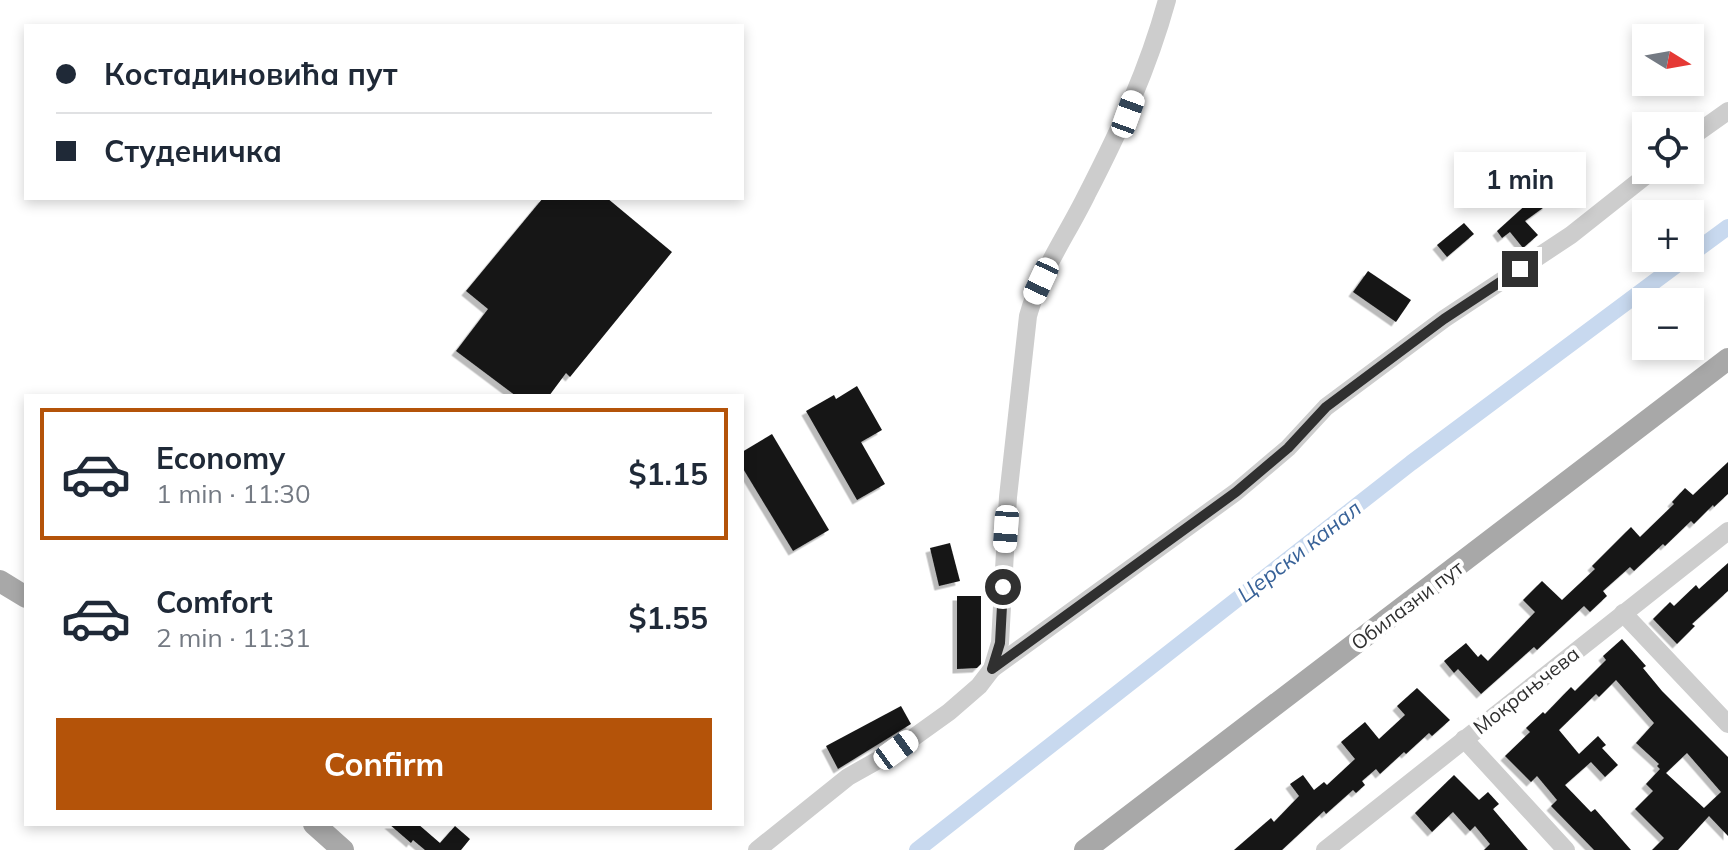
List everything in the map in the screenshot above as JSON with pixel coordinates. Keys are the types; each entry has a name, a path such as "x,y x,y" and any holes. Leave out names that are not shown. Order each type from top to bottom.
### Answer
{"main road":[{"name":"Обилазни пут","path":"1085,850 1728,359"},
{"path":"0,581 24,596"},
{"path":"316,826 343,850"}],"street":[{"path":"992,669 1000,643 1008,497 1028,316 1048,267 1128,114 1167,0"},
{"path":"1704,128 1728,111"},
{"path":"757,850 848,777 896,750 949,712 979,686 992,669 1236,492 1288,448 1326,407 1444,319 1571,235 1635,184"},
{"name":"Мокрањчева","path":"1325,850 1728,531"},
{"path":"1623,613 1728,724"},
{"path":"1464,739 1566,850"}],"building":[{"path":"1539,193 1547,205 1525,221 1538,235 1523,248 1510,232 1502,238 1497,231"},
{"path":"541,200 609,200 672,252 570,377 566,373 550,394 513,394 456,351 488,309 466,291"},
{"path":"1464,223 1474,234 1447,257 1437,245"},
{"path":"1368,271 1411,300 1396,322 1353,292"},
{"path":"857,386 882,430 861,442 885,484 857,500 806,411 834,395 836,399"},
{"path":"772,434 829,530 793,551 744,470 744,451"},
{"path":"1728,462 1728,494 1694,524 1691,521 1634,571 1630,567 1603,591 1607,596 1590,612 1584,606 1537,650 1534,647 1481,694 1458,669 1454,673 1444,661 1466,643 1478,657 1481,654 1488,661 1535,612 1523,600 1542,581 1562,600 1595,569 1592,566 1631,527 1640,537 1674,504 1672,502 1685,488 1693,495"},
{"path":"950,543 960,581 939,586 930,548"},
{"path":"1728,563 1728,591 1692,624 1695,626 1677,644 1653,619 1670,602 1674,606 1696,585 1699,589"},
{"path":"957,596 981,596 981,664 977,668 957,669"},
{"path":"1622,639 1646,666 1643,668 1662,691 1728,757 1728,836 1709,816 1678,850 1652,850 1664,838 1635,809 1653,791 1646,784 1660,769 1659,764 1636,743 1654,723 1616,680 1599,697 1596,694 1559,730 1579,754 1598,736 1606,745 1602,748 1618,765 1605,777 1591,762 1565,785 1591,812 1595,809 1631,850 1594,850 1551,806 1557,800 1537,776 1531,782 1505,756 1530,732 1526,728 1543,712 1545,714 1571,687 1575,691 1606,660 1603,656","holes":["1687,753 1721,792 1704,808 1666,773"]},
{"path":"1417,688 1450,720 1432,736 1429,733 1406,754 1404,752 1380,774 1376,769 1362,781 1365,785 1356,793 1353,790 1326,814 1324,811 1282,850 1234,850 1271,818 1274,822 1299,796 1290,784 1303,775 1314,790 1324,782 1327,785 1355,759 1341,742 1365,722 1379,739 1405,715 1397,706"},
{"path":"901,706 911,724 838,769 826,746"},
{"path":"1454,775 1479,800 1488,792 1499,804 1493,809 1528,850 1484,850 1490,844 1475,826 1470,831 1453,812 1432,832 1415,813"},
{"path":"391,826 420,826 440,843 455,826 470,839 461,850 425,850 413,840 411,843"}],"waterway":[{"name":"Церски канал","path":"1704,245 1728,227"},
{"name":"Церски канал","path":"917,850 1411,463 1667,272"}],"route":[{"path":"1003,587 1000,643 992,669 1236,492 1288,448 1326,407 1444,319 1520,269"}]}
